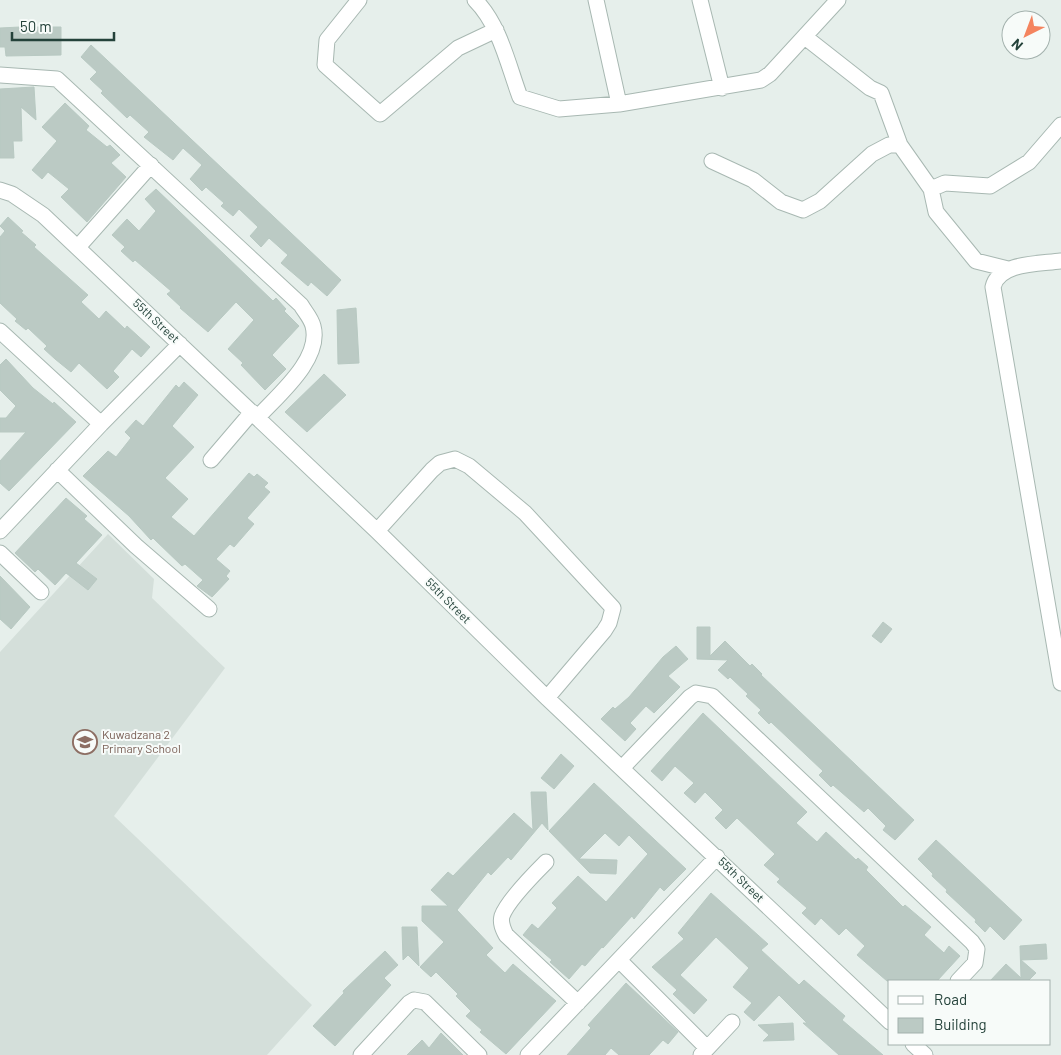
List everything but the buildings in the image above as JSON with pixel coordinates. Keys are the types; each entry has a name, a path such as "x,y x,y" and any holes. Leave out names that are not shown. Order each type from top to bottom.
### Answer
{"street":[{"path":"359,0 327,40 325,65 380,114 458,48 496,30"},
{"path":"475,0 483,8 496,30 520,97 559,109 620,104 761,80 770,74 838,0"},
{"path":"596,0 620,104"},
{"path":"700,0 722,88"},
{"path":"805,37 870,88 881,93 900,145 931,189 936,212 976,261 1008,270"},
{"path":"0,74 57,78 301,305 310,319 314,335 306,363 300,372 212,460"},
{"path":"931,189 945,183 990,186 1029,162 1061,125"},
{"path":"712,161 753,180 781,202 803,210 820,201 872,154 889,145 900,145"},
{"path":"78,247 151,165"},
{"name":"55th Street","path":"0,190 12,194 44,215 377,531 547,698 888,1020"},
{"path":"1061,261 1008,270 996,278 994,292 1061,683"},
{"path":"0,331 101,424"},
{"path":"0,531 180,344"},
{"path":"377,531 432,470 448,460 455,459 469,466 525,513 613,608 609,623 604,631 547,698"},
{"path":"57,470 136,546 209,609"},
{"path":"0,553 41,592"},
{"path":"622,768 690,697 696,693 712,696 972,942 977,949 975,963 959,980"},
{"path":"528,1055 717,857"},
{"path":"546,862 528,881 502,915 501,925 506,935 578,1002"},
{"path":"619,960 704,1052 732,1022"},
{"path":"361,1055 409,1003 414,1000 425,1002 479,1055"},
{"path":"914,1045 925,1055"}],"shaded area":[{"name":"Kuwadzana 2 Primary School","path":"108,534 154,579 152,598 225,668 114,816 312,1005 267,1055 0,1055 0,652"}],"place":[{"name":"Kuwadzana 2 Primary School","path":"85,742"}]}
